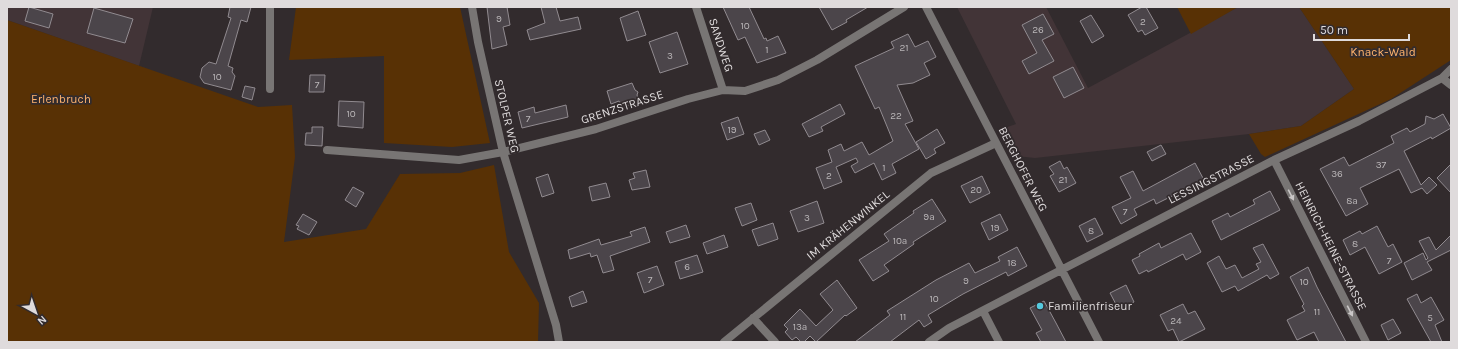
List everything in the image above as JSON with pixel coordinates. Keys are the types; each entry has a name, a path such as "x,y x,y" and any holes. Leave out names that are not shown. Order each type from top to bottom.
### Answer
{"street":[{"path":"270,7 270,89"},
{"name":"STOLPER WEG","path":"472,7 478,42 503,152 556,325 559,342"},
{"name":"SANDWEG","path":"696,7 723,90"},
{"name":"GRENZSTRASSE","path":"327,150 459,160 503,152 596,130 688,98 723,90 745,90 778,80 817,60 904,7"},
{"name":"BERGHOFER WEG","path":"926,7 1099,342"},
{"name":"LESSINGSTRASSE","path":"928,342 949,328 1274,160 1359,121 1442,78 1451,69"},
{"path":"1442,78 1451,85"},
{"name":"IM KRÄHENWINKEL","path":"724,342 931,173 996,143"},
{"name":"HEINRICH-HEINE-STRASSE","path":"1274,160 1366,342"},
{"path":"983,311 999,342"},
{"path":"753,318 775,342"}],"shaded area":[{"path":"7,7 153,7 139,66 7,20"},
{"path":"957,7 1046,7 1088,88 1238,7 1299,7 1354,89 1301,126 1249,134 1035,158 1016,156 1002,129 1016,124"}],"green space":[{"path":"296,7 460,7 490,143 452,147 384,143 384,56 289,60"},
{"path":"1177,7 1238,7 1191,34"},
{"name":"Knack-Wald","path":"1299,7 1451,7 1451,60 1391,99 1265,157 1261,154 1249,134 1301,126 1354,89"},
{"name":"Erlenbruch","path":"7,20 258,107 292,105 295,157 284,242 366,229 400,174 460,173 494,165 509,252 539,303 538,342 7,342"}],"building":[{"path":"29,7 53,14 49,28 25,21"},
{"path":"230,7 251,7 247,22 241,20 228,66 233,68 232,72 235,76 231,90 204,83 200,77 202,68 209,62 216,64 231,18 228,17"},
{"path":"487,7 507,7 510,25 503,27 507,45 492,49"},
{"path":"541,7 556,7 560,21 578,17 581,29 530,40 527,30 545,23"},
{"path":"723,7 749,7 764,39 766,38 767,41 778,36 786,53 757,63 745,37 738,40"},
{"path":"819,7 868,7 846,20 847,22 832,30"},
{"path":"1142,7 1146,7 1158,28 1145,35 1142,30 1138,32 1128,15"},
{"path":"94,8 133,19 125,43 87,33"},
{"path":"638,11 646,35 627,41 620,18"},
{"path":"1043,14 1054,34 1042,40 1054,61 1029,74 1022,61 1037,53 1022,25"},
{"path":"1091,15 1104,36 1092,43 1080,21"},
{"path":"677,32 688,64 660,73 649,42"},
{"path":"908,34 915,47 928,41 936,57 924,63 930,75 913,83 897,85 913,121 905,124 919,149 892,164 896,173 882,180 874,163 855,173 851,166 858,162 856,158 836,167 842,182 824,189 816,168 832,162 828,150 841,144 844,151 862,142 869,155 893,141 879,107 875,109 855,66 894,48 891,42"},
{"path":"1073,67 1084,88 1064,98 1053,77"},
{"path":"310,75 325,75 324,92 309,92"},
{"path":"632,83 635,90 638,92 637,95 639,102 622,108 619,101 611,104 607,91"},
{"path":"245,86 255,88 252,100 242,97"},
{"path":"339,101 364,102 363,128 338,126"},
{"path":"840,104 845,114 821,127 823,131 809,137 802,124"},
{"path":"566,105 568,117 522,128 518,112 534,107 535,113"},
{"path":"1443,114 1451,128 1432,139 1431,137 1404,151 1421,185 1429,177 1437,185 1427,194 1422,188 1411,193 1399,169 1360,188 1368,204 1346,216 1320,169 1344,157 1349,166 1394,143 1391,136 1407,128 1410,132 1425,124 1426,116 1434,119"},
{"path":"738,117 744,134 727,140 721,123"},
{"path":"312,127 323,127 322,146 305,145 306,133 312,133"},
{"path":"937,129 945,143 934,149 936,153 926,159 916,142"},
{"path":"765,130 770,140 759,145 754,134"},
{"path":"1161,145 1166,154 1152,161 1147,152"},
{"path":"1060,161 1064,169 1067,167 1076,183 1059,192 1050,176 1054,174 1049,167"},
{"path":"1195,163 1204,180 1156,204 1154,199 1134,209 1137,215 1121,224 1112,207 1131,198 1120,177 1133,171 1143,191"},
{"path":"1451,164 1451,193 1437,178"},
{"path":"646,170 650,187 632,190 629,180 635,178 633,173"},
{"path":"548,174 554,193 542,197 536,178"},
{"path":"982,176 990,193 970,203 961,186"},
{"path":"606,183 610,197 592,201 589,187"},
{"path":"353,187 364,193 356,207 345,200"},
{"path":"1270,191 1280,210 1221,240 1212,221 1228,213 1230,217 1255,204 1253,200"},
{"path":"932,199 946,221 913,242 914,244 884,265 889,271 873,281 859,260 889,241 884,234 914,213 913,211"},
{"path":"817,201 824,223 798,232 790,211"},
{"path":"751,203 757,220 742,226 735,208"},
{"path":"303,214 317,222 309,235 297,229 299,226 296,225"},
{"path":"1000,214 1008,230 989,240 981,223"},
{"path":"1095,218 1103,234 1087,242 1079,226"},
{"path":"773,223 778,239 758,246 752,230"},
{"path":"686,225 690,237 670,243 666,232"},
{"path":"1377,226 1388,247 1393,244 1402,262 1379,274 1365,247 1350,255 1343,240 1360,231 1362,234"},
{"path":"645,227 650,242 610,256 614,270 603,273 597,255 591,257 590,253 570,259 568,250 599,239 601,245 632,236 630,232"},
{"path":"1191,233 1201,252 1186,260 1183,254 1148,272 1147,270 1139,274 1132,260 1140,256 1139,254 1159,243 1161,248"},
{"path":"724,235 728,247 707,254 703,243"},
{"path":"1451,235 1451,250 1427,262 1432,270 1412,280 1404,263 1423,253 1426,260 1428,258 1419,241 1429,237 1436,250"},
{"path":"1263,244 1279,274 1270,279 1267,275 1238,291 1235,286 1222,292 1207,263 1219,256 1226,269 1235,265 1242,278 1259,269 1256,264 1261,262 1253,248"},
{"path":"1017,247 1027,266 1008,276 1006,272 963,294 928,315 932,322 924,327 919,320 890,342 855,342 890,315 887,311 936,280 969,263 975,273 1000,261 998,257"},
{"path":"697,255 703,272 680,279 675,262"},
{"path":"657,266 664,285 644,293 637,273"},
{"path":"1308,267 1346,342 1319,342 1314,332 1297,340 1287,320 1305,311 1302,306 1304,304 1290,277"},
{"path":"837,280 857,308 846,316 845,315 816,342 810,336 804,342 801,342 796,337 792,340 785,332 788,329 784,325 800,309 816,326 833,310 820,294"},
{"path":"1126,285 1134,302 1119,310 1110,293"},
{"path":"583,291 587,302 572,307 569,297"},
{"path":"1417,294 1421,303 1431,297 1444,320 1435,325 1442,342 1431,342 1407,299"},
{"path":"1044,301 1066,342 1041,342 1036,333 1042,330 1030,308"},
{"path":"1183,304 1188,314 1195,311 1205,329 1179,342 1173,329 1168,331 1160,315"},
{"path":"1393,319 1401,333 1388,340 1381,325"}],"place":[{"name":"Familienfriseur","path":"1040,306"}]}
